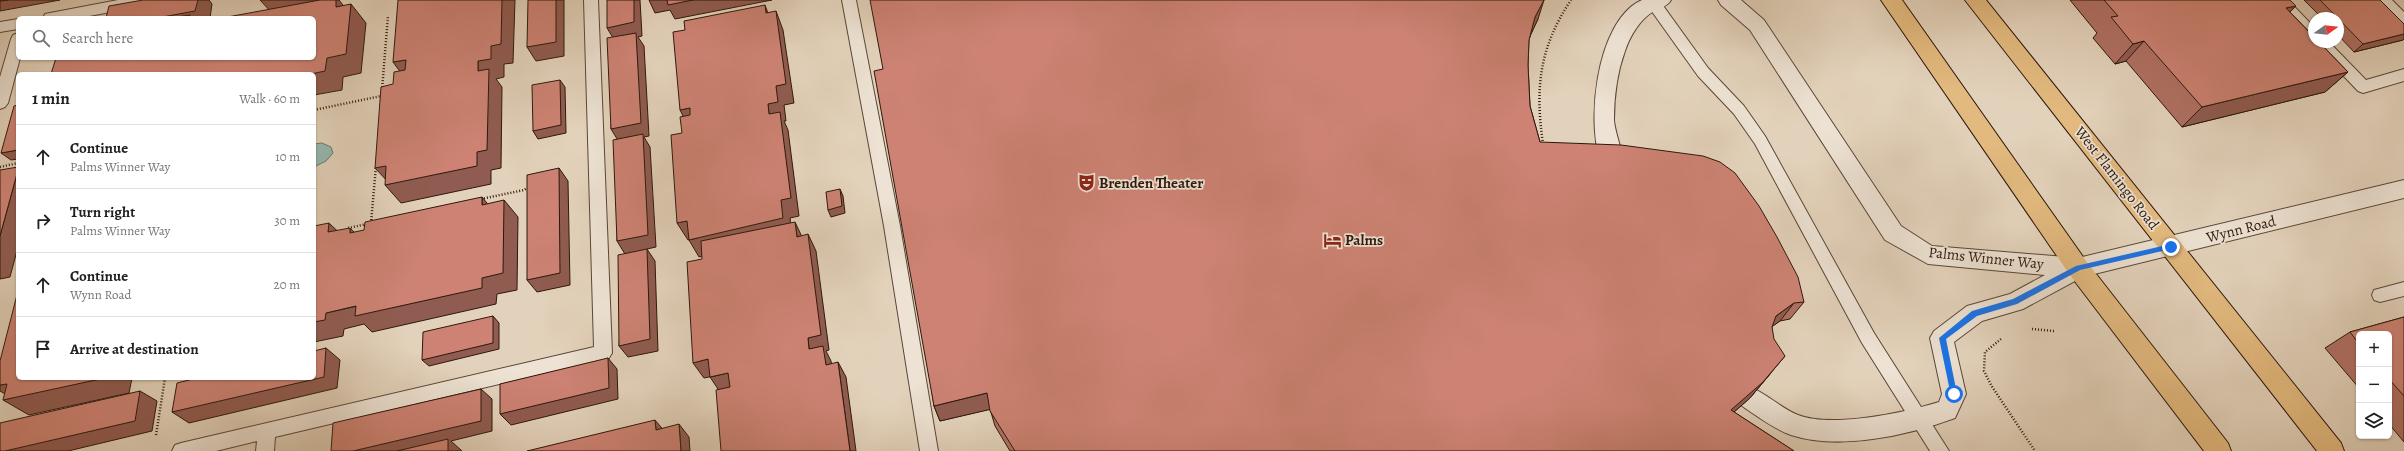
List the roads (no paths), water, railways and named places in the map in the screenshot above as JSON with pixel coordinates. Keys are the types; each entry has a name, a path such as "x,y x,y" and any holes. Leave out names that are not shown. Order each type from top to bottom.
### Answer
{"main road":[{"path":"1891,0 2078,268 2219,451"},
{"name":"West Flamingo Road","path":"1975,0 2332,451"}],"street":[{"name":"Palms Winner Way","path":"1728,0 1757,24 1893,233 1928,256 2078,268"},
{"path":"1612,165 1604,124 1604,94 1614,51 1631,21 1657,1"},
{"name":"Wynn Road","path":"2078,268 2171,247 2404,189"},
{"name":"Palms Winner Way","path":"1750,398 1792,425 1830,432 1875,427 1920,419 1947,410 1954,394 1942,338 1975,313 2015,302 2078,268"}],"lane":[{"path":"61,16 148,0"},
{"path":"181,451 603,353 591,0"},
{"path":"849,0 892,226 929,451"},
{"path":"2279,0 2308,30"},
{"path":"2382,0 2404,21"},
{"path":"1657,1 1703,72 1739,110 1760,140 1868,338 1940,451"},
{"path":"0,27 16,24"},
{"path":"0,103 16,46"},
{"path":"2326,48 2363,87 2404,75"},
{"path":"2380,295 2404,289"},
{"path":"265,451 267,431"}],"water":[{"path":"322,143 331,147 333,153 326,161 316,166 316,144"}],"place":[{"name":"Brenden Theater","path":"1086,183"},
{"name":"Palms","path":"1332,240"}]}
